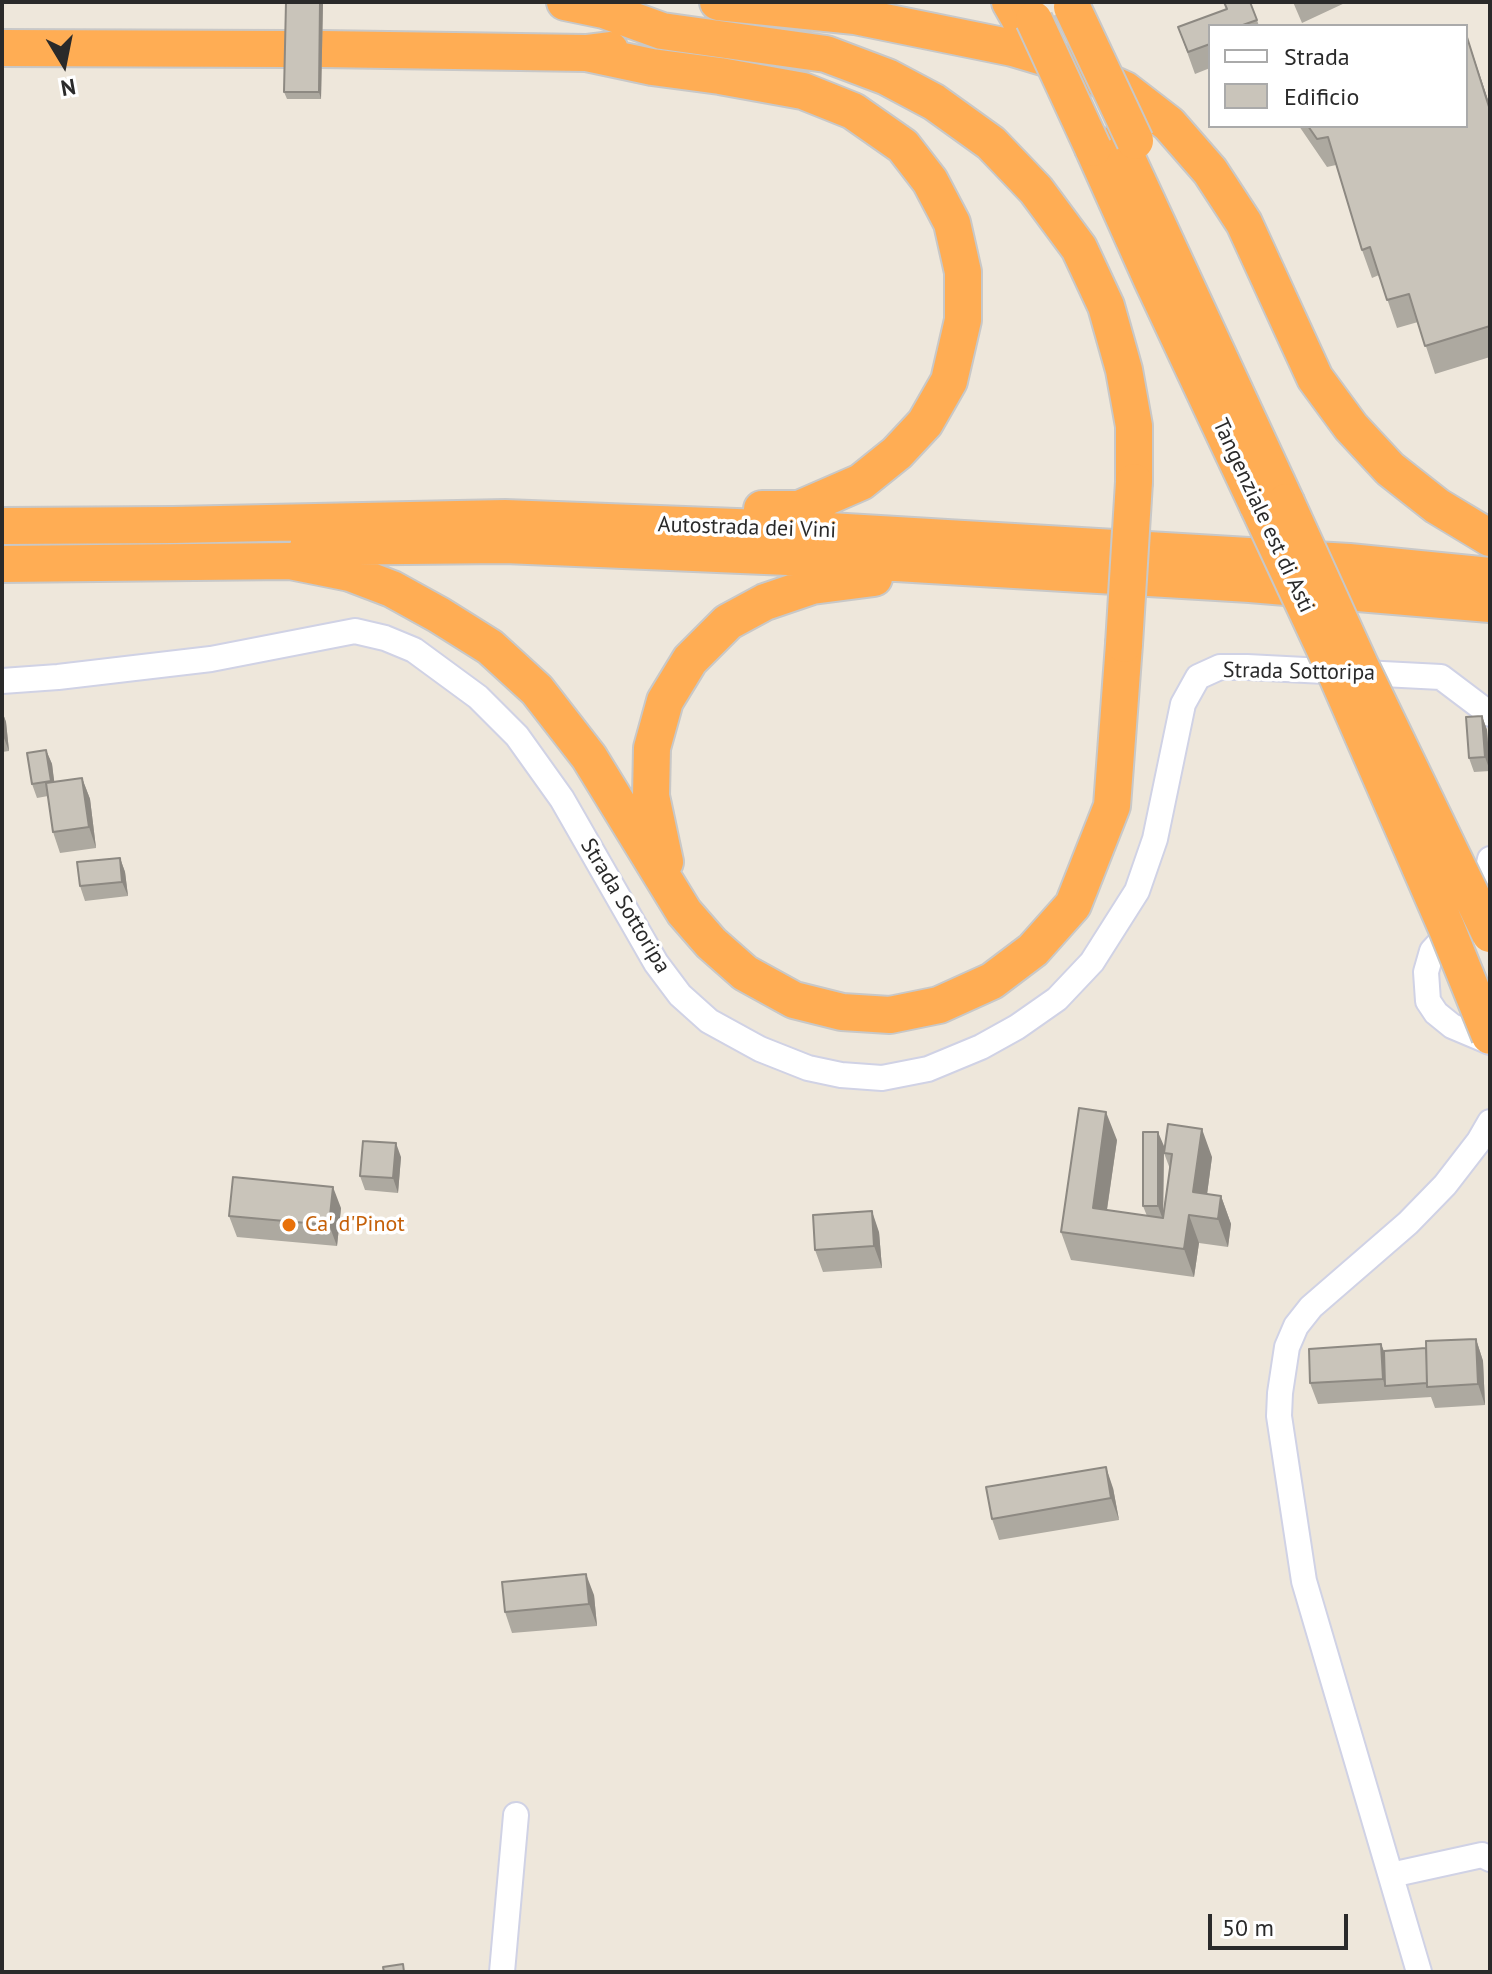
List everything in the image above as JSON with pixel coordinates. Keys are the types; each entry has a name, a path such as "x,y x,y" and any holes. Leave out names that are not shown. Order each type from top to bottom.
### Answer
{"highway":[{"path":"2,564 290,561 350,573 392,589 490,647 537,690 589,757 684,912 711,943 745,973 794,1000 842,1012 890,1015 939,1005 992,981 1033,950 1073,905 1112,806 1124,644 1134,482 1131,412 1124,370 1106,306 1079,248 1036,190 991,143 934,102 887,77 826,54 662,31 604,10 565,2"},
{"path":"604,10 656,2"},
{"path":"718,2 855,16 1013,48 1070,65 1125,90 1169,124 1210,171 1244,223 1315,378 1351,427 1390,469 1437,506 1490,538"},
{"name":"Tangenziale est di Asti","path":"1044,9 1272,504 1360,665 1490,934"},
{"path":"2,48 586,53 658,45 744,42"},
{"path":"505,518 653,509 799,509 861,482 897,453 925,423 949,381 963,320 963,272 952,223 930,181 903,146 853,111 803,91 652,67 586,53"},
{"name":"Tangenziale est di Asti","path":"1272,504 1346,696 1490,1036"},
{"name":"Autostrada dei Vini","path":"2,526 505,518 813,530 1349,562 1490,576"},
{"name":"Autostrada dei Vini","path":"2,552 505,545 828,559 1250,584 1490,604"},
{"path":"684,912 661,852 651,796 652,748 665,701 690,660 728,622 765,602 812,586 872,578 1201,597 1250,584"}],"street":[{"name":"Strada Sottoripa","path":"2,681 211,659 355,631 385,638 414,650 478,697 517,736 562,799 656,963 680,995 709,1021 760,1049 808,1068 841,1075 882,1078 928,1069 981,1047 1057,999 1092,962 1137,891 1155,839 1183,704 1198,677 1220,667 1247,667 1441,677 1490,714"},
{"path":"1490,859 1484,886 1474,905 1432,951 1426,972 1426,988 1428,1001 1436,1013 1452,1026 1490,1042"},
{"path":"1419,1972 1304,1581 1279,1416 1282,1369 1296,1326 1311,1307 1408,1223 1445,1185 1490,1122"},
{"path":"502,1972 516,1815"},
{"path":"1391,1875 1482,1855 1490,1859"}],"building":[{"path":"286,2 320,2 319,92 284,92"},
{"path":"1224,2 1250,2 1257,20 1246,24 1208,24 1208,45 1188,52 1178,27 1227,9"},
{"path":"1468,40 1490,110 1490,326 1425,346 1409,294 1387,300 1370,247 1362,250 1328,137 1317,139 1309,128 1468,128"},
{"path":"1482,716 1485,757 1469,758 1466,717"},
{"path":"46,750 51,781 32,784 27,753"},
{"path":"82,778 89,827 53,832 46,783"},
{"path":"120,858 122,882 80,886 77,862"},
{"path":"1079,1108 1106,1112 1093,1208 1163,1218 1172,1154 1164,1153 1168,1124 1202,1129 1193,1192 1221,1196 1218,1219 1189,1215 1184,1249 1061,1232"},
{"path":"1143,1132 1158,1132 1158,1206 1143,1206"},
{"path":"363,1141 396,1143 393,1178 360,1176"},
{"path":"233,1177 333,1187 329,1225 229,1216"},
{"path":"872,1211 874,1246 815,1250 813,1215"},
{"path":"1476,1339 1478,1384 1427,1387 1426,1341"},
{"path":"1381,1344 1383,1379 1310,1383 1309,1349"},
{"path":"1426,1348 1427,1383 1385,1386 1384,1351"},
{"path":"1106,1467 1111,1498 992,1519 986,1487"},
{"path":"586,1574 589,1604 505,1612 502,1582"},
{"path":"403,1964 404,1972 384,1972 383,1967"}],"place":[{"name":"Ca' d'Pinot","path":"289,1225"}]}
